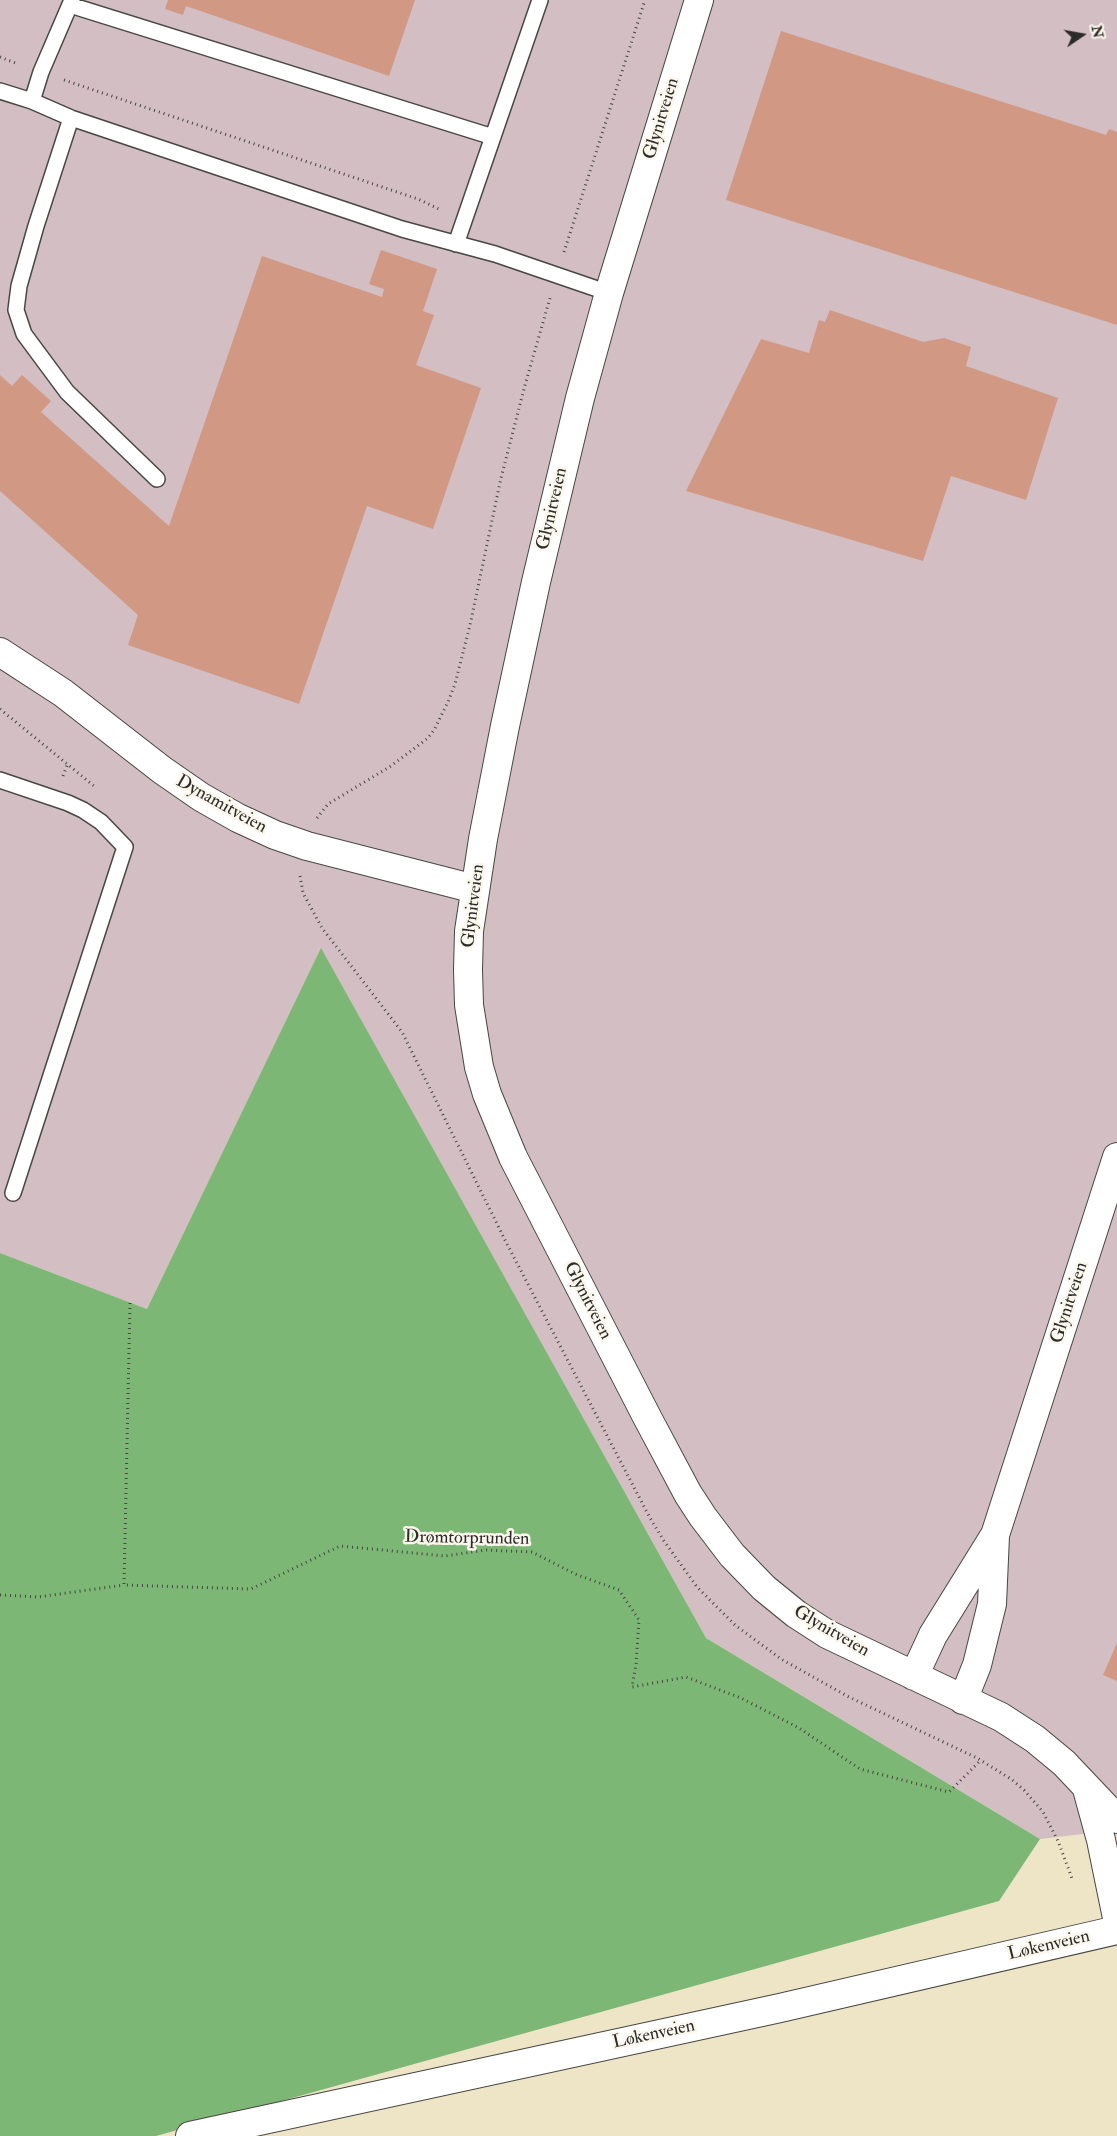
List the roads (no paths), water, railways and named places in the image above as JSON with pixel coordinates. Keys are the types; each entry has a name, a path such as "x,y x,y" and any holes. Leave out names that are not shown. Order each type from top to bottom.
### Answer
{"street":[{"name":"Glynitveien","path":"699,0 609,293 580,398 536,582 505,726 475,889 468,950 469,1005 479,1067 487,1094 517,1166 684,1486 718,1538 764,1588 796,1614 827,1634 1001,1717 1035,1739 1064,1763 1086,1788 1117,1818"},
{"name":"Dynamitveien","path":"0,652 63,693 162,770 201,797 238,818 275,835 307,846 475,889"},
{"name":"Glynitveien","path":"914,1676 933,1635 995,1535 1117,1157"},
{"name":"Glynitveien","path":"963,1700 977,1665 992,1604 995,1535"},
{"name":"Glynitveien","path":"1086,1788 1101,1840 1117,1918"},
{"name":"Løkenveien","path":"190,2136 770,2010 1117,1930"}],"lane":[{"path":"456,244 540,0"},
{"path":"32,101 41,72 71,3 493,137"},
{"path":"0,91 32,101 71,118 402,229 495,254 609,293"},
{"path":"71,118 19,286 16,310 24,334 67,392 157,479"},
{"path":"0,780 83,810 101,822 125,847 14,1193"}]}
